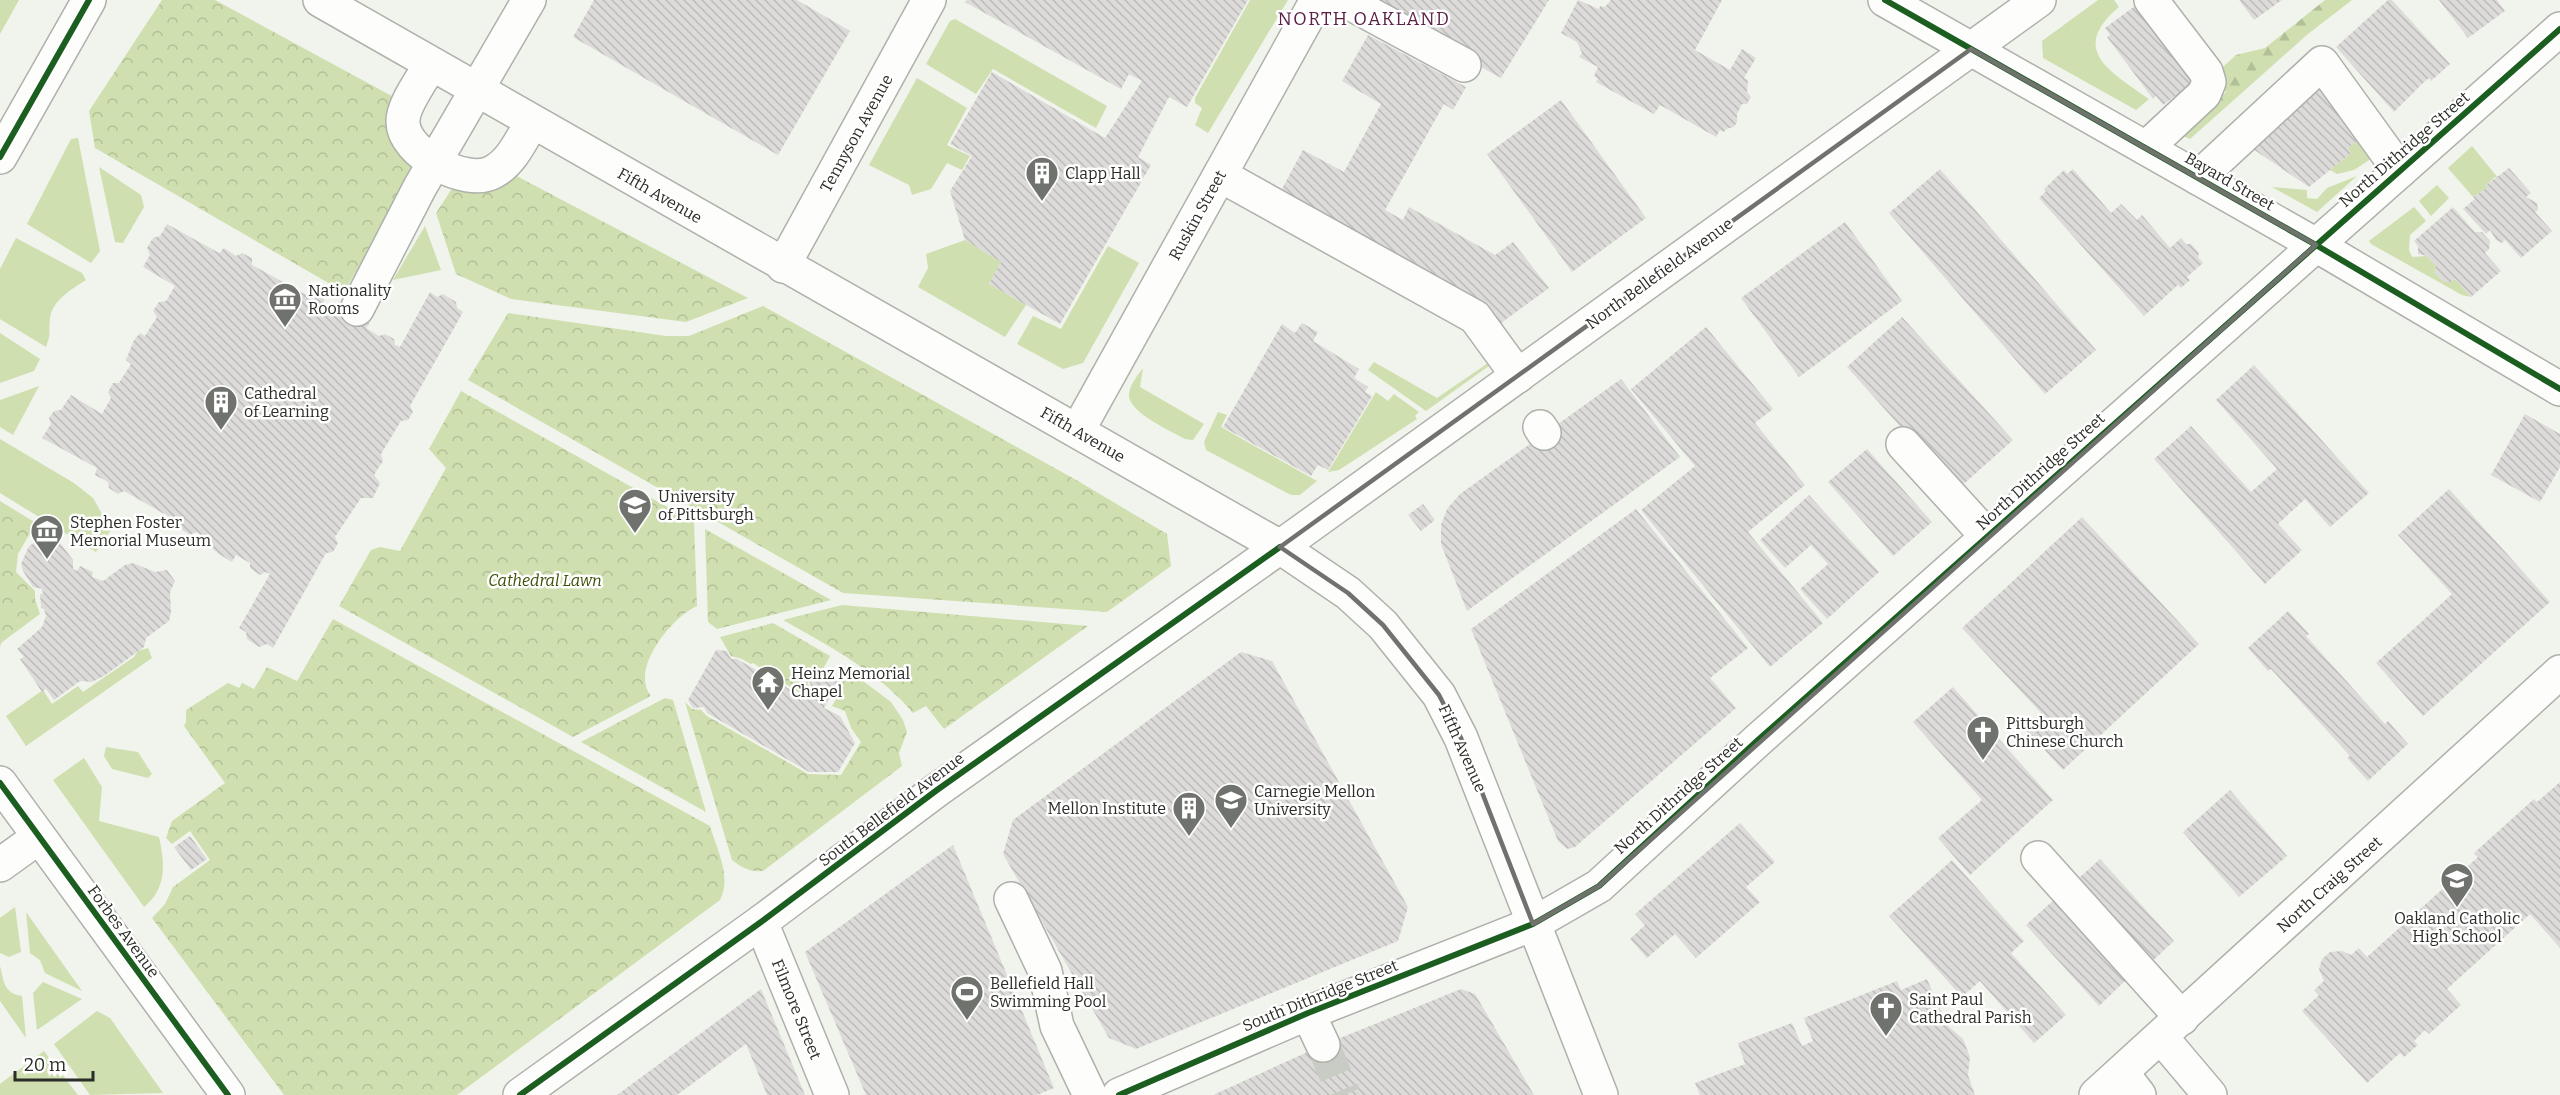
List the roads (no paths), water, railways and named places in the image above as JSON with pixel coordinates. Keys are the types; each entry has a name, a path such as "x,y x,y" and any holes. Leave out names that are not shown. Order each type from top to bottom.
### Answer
{"main road":[{"path":"0,158 89,0"},
{"name":"Fifth Avenue","path":"320,0 783,266 1078,430 1280,547 1348,593 1383,626 1439,695 1461,738 1601,1095"},
{"path":"357,309 435,161 529,0"},
{"name":"Ruskin Street","path":"1078,430 1317,0"},
{"path":"1344,0 1464,65"},
{"name":"Bayard Street","path":"1885,0 2316,245 2560,389"},
{"name":"North Bellefield Avenue","path":"1280,547 2039,0"},
{"path":"2146,148 2204,94 2209,82 2206,72 2151,0"},
{"name":"Tennyson Avenue","path":"783,266 921,3"},
{"name":"North Dithridge Street","path":"1533,924 1599,886 1987,536 2560,29"},
{"path":"2198,178 2322,63 2400,171"},
{"path":"431,64 402,120 405,134 412,146 435,161 460,174 474,177 490,174 510,157 532,122"},
{"path":"1220,175 1475,317 1518,376"},
{"path":"1903,444 1987,536"},
{"name":"South Bellefield Avenue","path":"520,1095 761,922 937,790 1280,547"},
{"name":"North Craig Street","path":"2111,1090 2172,1027 2560,672"},
{"name":"Forbes Avenue","path":"0,783 228,1095"},
{"path":"0,865 39,837"},
{"path":"2038,858 2172,1027 2210,1095"},
{"path":"1011,899 1045,971 1057,1026 1090,1095"},
{"name":"Filmore Street","path":"761,922 832,1095"},
{"name":"South Dithridge Street","path":"1119,1095 1308,1014 1533,924"},
{"path":"1308,1014 1323,1045"}],"tunnel":[{"path":"1323,1045 1344,1095"}],"place":[{"name":"Clapp Hall","path":"1042,202"},
{"name":"Nationality Rooms","path":"285,328"},
{"name":"Cathedral of Learning","path":"221,431"},
{"name":"University of Pittsburgh","path":"635,534"},
{"name":"Stephen Foster Memorial Museum","path":"47,560"},
{"name":"Heinz Memorial Chapel","path":"768,711"},
{"name":"Pittsburgh Chinese Church","path":"1983,761"},
{"name":"Carnegie Mellon University","path":"1231,829"},
{"name":"Mellon Institute","path":"1189,837"},
{"name":"Oakland Catholic High School","path":"2457,908"},
{"name":"Bellefield Hall Swimming Pool","path":"967,1021"},
{"name":"Saint Paul Cathedral Parish","path":"1886,1037"}],"district":[{"name":"NORTH OAKLAND","path":"1364,19"}],"park label":[{"name":"Cathedral Lawn","path":"545,580"}]}
